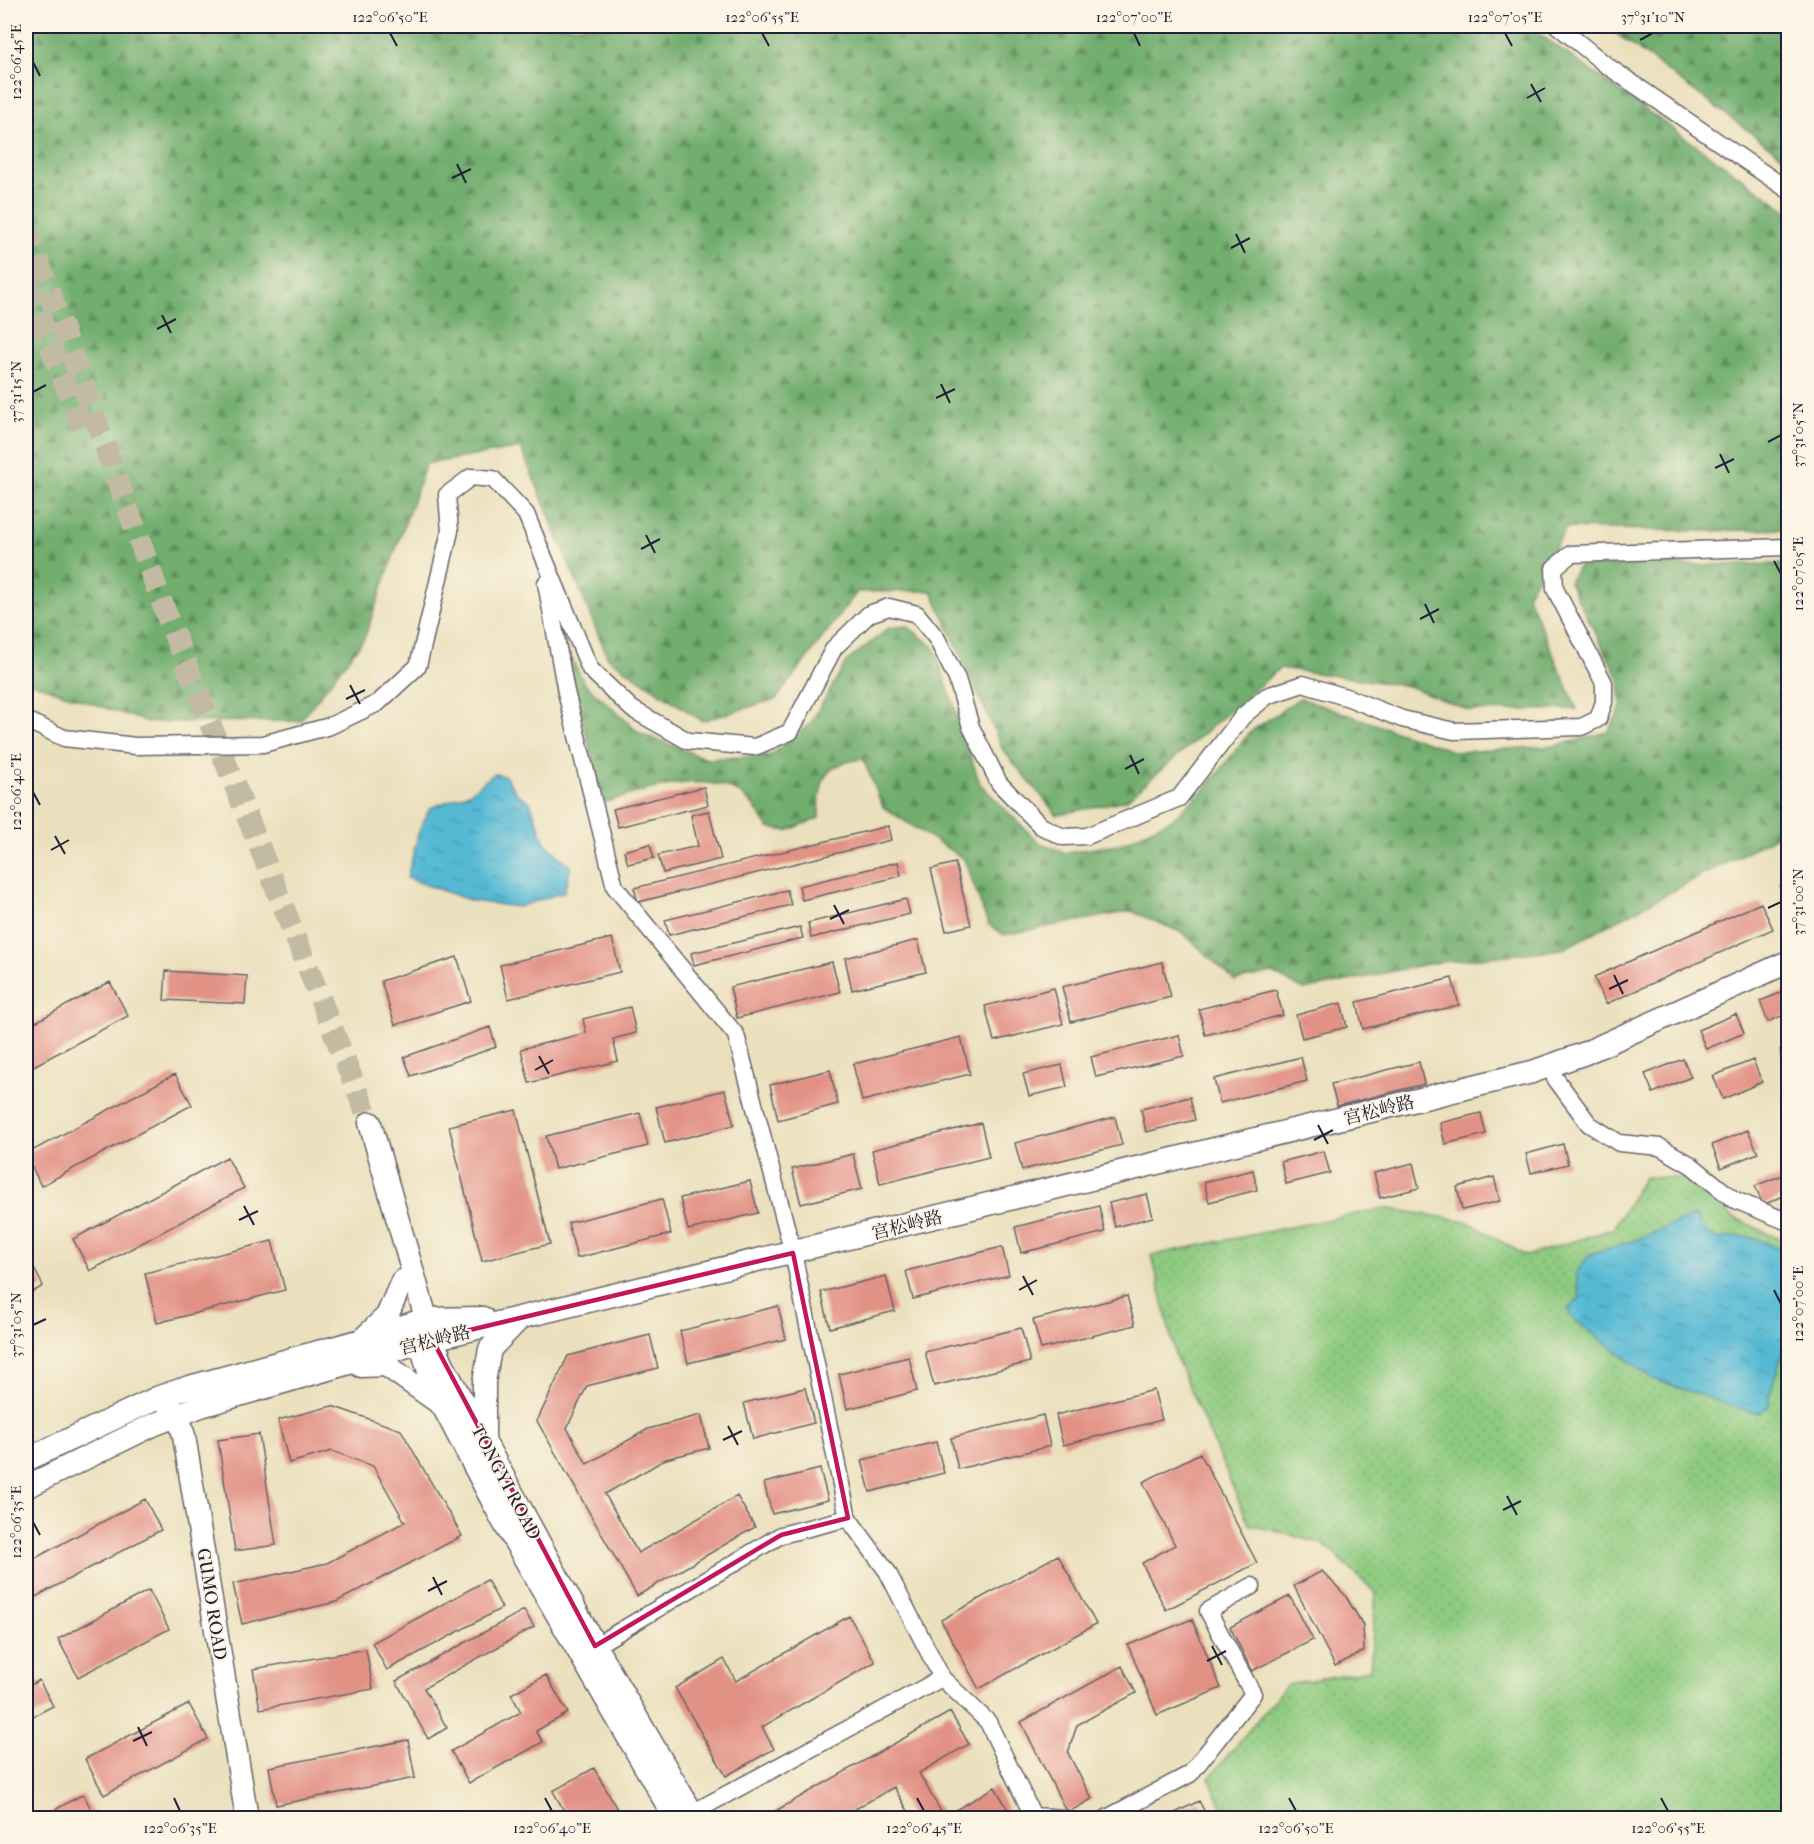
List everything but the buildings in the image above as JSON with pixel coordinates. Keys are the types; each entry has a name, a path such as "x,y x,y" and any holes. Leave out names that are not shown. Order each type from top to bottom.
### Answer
{"main road":[{"name":"宫松岭路","path":"26,1486 75,1461 178,1415 338,1367 423,1331 520,1318 1551,1066 1788,962"},
{"name":"TONGYI ROAD","path":"687,1817 423,1331 402,1281 364,1129 423,1331 434,1389 502,1519 687,1817"},
{"path":"362,1340 387,1316 402,1281"},
{"path":"483,1440 484,1382 490,1350 520,1318"},
{"path":"26,1460 159,1397 362,1340 423,1331"},
{"path":"338,1367 386,1365 443,1405"},
{"path":"159,1397 178,1415"},
{"name":"GUMO ROAD","path":"178,1415 247,1818"}],"street":[{"path":"1558,26 1606,65 1788,190"},
{"path":"26,720 64,738 136,746 263,744 330,726 378,703 418,666 450,531 447,495 471,477 493,479 526,514 590,669 632,709 688,741 755,747 790,732 834,648 869,614 889,608 917,614 937,639 957,679 971,727 999,783 1041,826 1063,837 1087,836 1179,798 1243,716 1267,696 1303,684 1402,719 1454,731 1581,727 1598,719 1604,702 1604,683 1556,589 1554,568 1572,554 1788,547"},
{"path":"526,514 548,587 566,692 615,887 736,1035 793,1253 848,1518 887,1571 942,1678 988,1722 1034,1817 1065,1818"},
{"path":"1551,1066 1555,1078 1589,1124 1619,1143 1660,1147 1691,1165 1733,1199 1788,1222"},
{"path":"595,1646 781,1534 848,1518"},
{"path":"1107,1818 1190,1774 1253,1694 1208,1611 1252,1586"},
{"path":"687,1817 942,1678"}],"highlighted area":[{"path":"793,1253 848,1518 781,1535 595,1646 432,1339"}],"green space":[{"path":"26,26 1528,26 1788,211 1788,529 1704,531 1566,528 1527,595 1577,709 1471,711 1408,686 1280,668 1126,800 1057,815 1003,750 932,591 857,592 776,699 702,721 608,658 521,448 426,464 364,639 300,721 147,722 26,681"},
{"path":"1606,26 1788,26 1788,160"},
{"path":"1788,564 1788,830 1563,949 1433,963 1304,990 1272,973 1235,981 1183,933 1131,911 1004,935 988,924 964,859 883,807 863,759 849,761 831,770 822,784 819,818 787,831 769,828 750,802 735,791 718,784 699,782 660,787 604,802 561,638 584,683 640,733 707,759 771,755 810,724 847,661 889,628 907,626 934,647 980,784 1038,842 1066,853 1123,843 1172,819 1207,787 1250,732 1300,698 1456,752 1554,746 1608,732 1621,708 1619,679 1569,582 1579,566"},
{"path":"1644,1177 1684,1178 1733,1217 1788,1243 1788,1818 1227,1818 1209,1778 1287,1684 1370,1670 1376,1593 1323,1544 1249,1524 1175,1355 1152,1255 1385,1208 1466,1221 1526,1256 1613,1229"}],"water":[{"path":"494,774 505,776 517,794 530,802 545,843 571,867 564,892 518,907 472,901 407,878 419,831 430,808 469,793"},
{"path":"1695,1215 1702,1227 1713,1238 1740,1236 1755,1238 1788,1255 1788,1335 1769,1396 1769,1406 1757,1414 1653,1379 1570,1316 1568,1309 1580,1298 1576,1272 1590,1254 1639,1239"}],"tunnel":[{"path":"26,228 165,611 370,1123"},
{"path":"26,283 85,435"}]}
